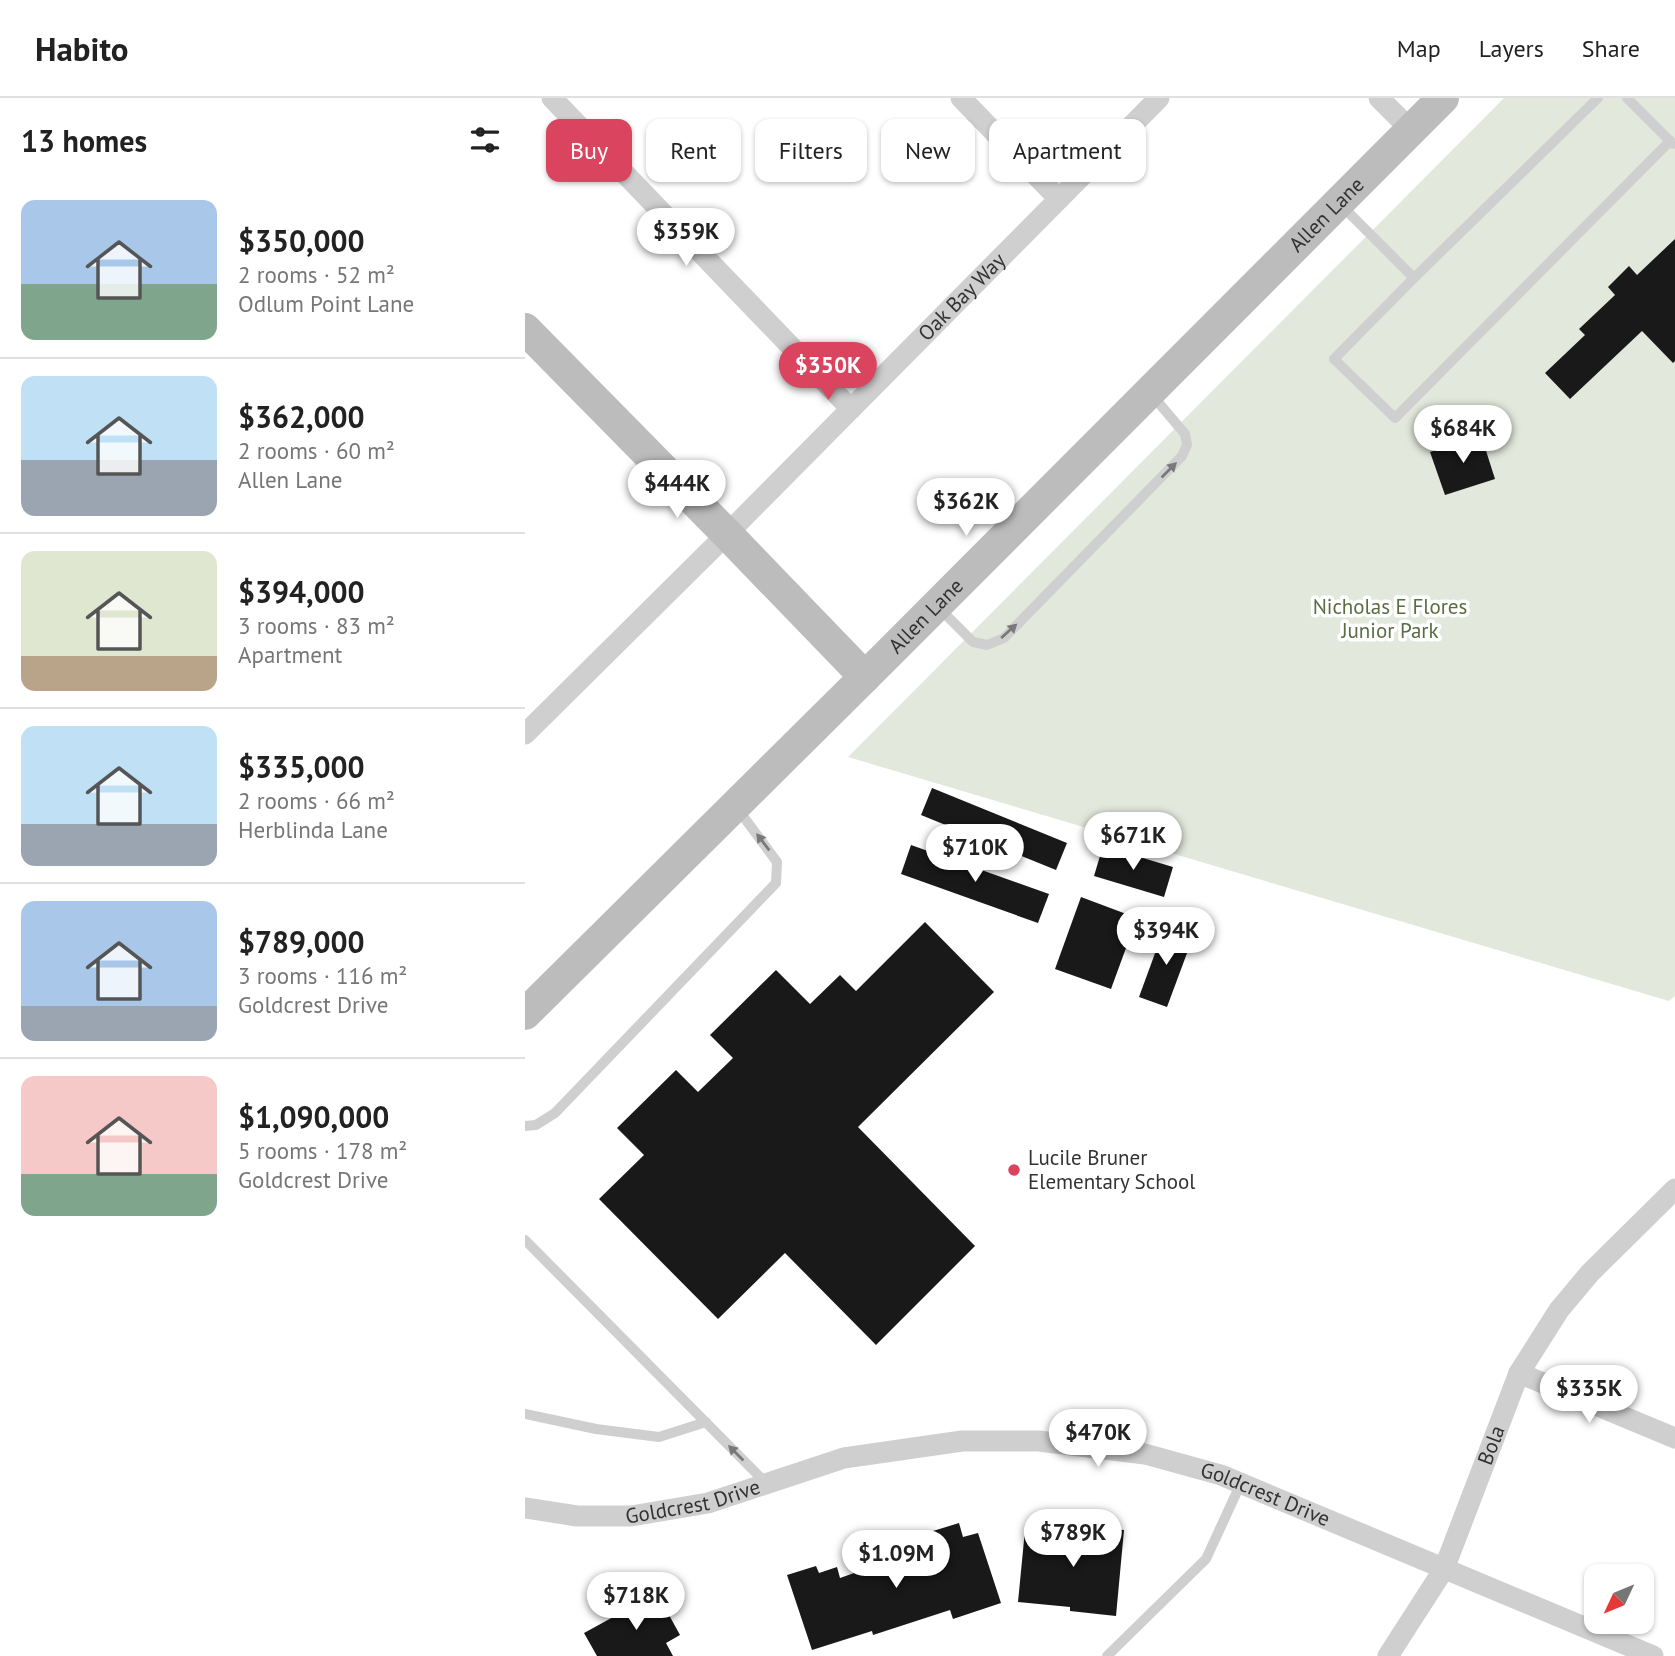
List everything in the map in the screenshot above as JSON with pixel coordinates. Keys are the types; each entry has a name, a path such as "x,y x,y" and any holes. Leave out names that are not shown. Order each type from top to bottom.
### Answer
{"main road":[{"name":"Allen Lane","path":"525,1014 1443,98"},
{"path":"525,329 865,677"}],"street":[{"path":"552,98 851,409"},
{"path":"961,98 1059,199"},
{"name":"Oak Bay Way","path":"525,734 1159,98"},
{"path":"1379,98 1411,130"},
{"name":"Bola","path":"1388,1656 1444,1569 1519,1373 1559,1310 1590,1273 1675,1189"},
{"path":"1519,1373 1675,1438"},
{"name":"Goldcrest Drive","path":"525,1508 577,1516 631,1516 708,1503 844,1458 962,1441 1039,1440 1145,1454 1221,1475 1653,1656"}],"lane":[{"path":"1598,98 1333,359 1395,418 1673,144 1627,98"},
{"path":"1339,202 1414,278"},
{"path":"936,606 973,642 987,645 1003,638 1182,456 1187,445 1185,434 1150,392"},
{"path":"531,1126 555,1113 776,883 778,862 735,805"},
{"path":"525,1240 766,1483"},
{"path":"525,1414 596,1429 659,1437 706,1422"},
{"path":"1107,1656 1206,1559 1241,1483"}],"green space":[{"name":"Nicholas E Flores Junior Park","path":"1504,98 1675,98 1675,996 1669,1001 848,757"}],"building":[{"path":"1675,239 1675,361 1673,363 1642,331 1570,399 1545,373 1585,335 1579,329 1615,295 1608,287 1629,266 1637,275"},
{"path":"1481,435 1495,479 1445,495 1430,452"},
{"path":"932,788 1067,843 1056,870 921,815"},
{"path":"911,845 1049,894 1038,923 901,874"},
{"path":"1103,846 1173,867 1164,897 1094,876"},
{"path":"1081,897 1137,918 1111,989 1055,969"},
{"path":"925,922 994,992 858,1127 975,1246 876,1345 785,1253 718,1319 599,1199 644,1155 617,1128 676,1070 698,1092 733,1058 710,1035 776,970 810,1004 840,975 856,991"},
{"path":"1165,926 1193,937 1167,1007 1139,997"},
{"path":"959,1523 963,1537 978,1533 1001,1603 953,1619 950,1610 873,1635 872,1631 812,1650 787,1575 816,1566 819,1573 837,1567 840,1578 857,1572 854,1564 917,1544 922,1559 940,1553 933,1531"},
{"path":"1073,1526 1124,1530 1116,1616 1070,1611 1070,1607 1018,1602 1025,1530 1072,1534"},
{"path":"657,1593 680,1635 666,1643 673,1656 597,1656 584,1633"}],"place":[{"name":"Lucile Bruner Elementary School","path":"1014,1170"}]}
